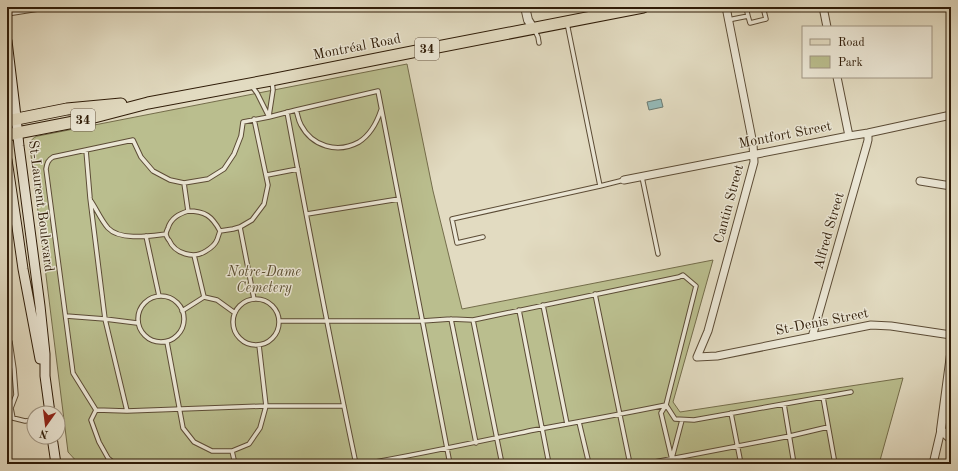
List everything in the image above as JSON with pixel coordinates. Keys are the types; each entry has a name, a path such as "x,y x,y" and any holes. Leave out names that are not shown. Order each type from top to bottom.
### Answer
{"main road":[{"name":"Montréal Road","path":"12,134 79,121 148,103 643,7"},
{"name":"St-Laurent Boulevard","path":"7,41 12,134 29,225 41,313 45,354 45,376"},
{"name":"Montréal Road","path":"12,120 67,109 148,103"},
{"name":"St-Laurent Boulevard","path":"7,160 23,269 39,354 45,376 49,405"},
{"path":"17,227 29,225"},
{"path":"53,445 56,464"}],"street":[{"path":"525,7 528,20 533,28"},
{"name":"Cantin Street","path":"698,357 708,331 754,162 753,144 726,7"},
{"path":"823,7 827,26"},
{"path":"837,78 849,136"},
{"name":"Montfort Street","path":"624,180 868,133 951,115"},
{"name":"Alfred Street","path":"812,336 867,144 868,133"},
{"path":"920,181 951,186"},
{"name":"St-Denis Street","path":"698,357 716,356 871,325 891,326 951,336"},
{"path":"934,464 941,430 951,355"},
{"path":"941,430 951,439"}],"lane":[{"path":"7,14 51,7"},
{"path":"748,9 750,23 766,19 763,7 758,9"},
{"path":"728,20 748,16"},
{"path":"567,22 600,186"},
{"path":"533,28 538,37 539,43"},
{"path":"269,117 273,90 271,80"},
{"path":"250,84 257,93 269,117"},
{"path":"96,410 73,373 46,169 49,159 133,140 142,157 153,171 170,180 184,183 208,179 224,168 234,154 241,136 243,122 378,91 450,464"},
{"path":"296,110 300,123 308,135 319,143 332,148 346,147 359,141 370,132 378,120 382,109"},
{"path":"288,112 356,464"},
{"path":"220,231 240,227 252,220 264,204 268,185 267,175 254,119"},
{"path":"86,150 90,198 105,319 127,411"},
{"path":"267,175 298,169"},
{"path":"642,176 658,254"},
{"path":"483,237 457,243 452,219 624,180"},
{"path":"184,183 188,211"},
{"path":"90,198 108,228 119,235 146,236 166,234"},
{"path":"307,214 399,199"},
{"path":"188,211 200,212 208,215 215,222 220,231 217,241 211,248 203,253 194,255 185,254 176,250 170,243 166,234 168,226 173,219 180,213 188,211"},
{"path":"240,227 254,299"},
{"path":"146,236 159,296"},
{"path":"194,255 204,297"},
{"path":"280,321 472,320 683,275 696,286 666,405 661,413 673,464"},
{"path":"595,294 630,464"},
{"path":"167,296 180,305 182,311 184,320 183,327 179,334 167,342 158,343 151,341 144,336 137,323 140,308 151,298 167,296"},
{"path":"182,311 204,297 217,300 235,313"},
{"path":"254,299 268,301 273,305 280,321 276,334 272,340 265,344 249,344 242,341 234,328 233,320 239,306 245,301 254,299"},
{"path":"543,305 567,424"},
{"path":"519,310 549,464"},
{"path":"66,316 137,323"},
{"path":"451,319 476,443"},
{"path":"472,320 502,464"},
{"path":"7,337 10,342 16,395 12,408 13,418 26,421"},
{"path":"167,342 183,428 194,442 212,451 232,451 249,444 260,428 266,406 259,345"},
{"path":"666,405 675,419 694,420 851,392"},
{"path":"823,397 835,464"},
{"path":"784,404 794,464"},
{"path":"364,464 666,405"},
{"path":"96,410 127,411 266,406 344,406"},
{"path":"96,410 91,420 99,442 108,458 115,464"},
{"path":"730,413 741,464"},
{"path":"672,459 682,420"},
{"path":"579,422 589,464"},
{"path":"644,464 790,436 828,427"},
{"path":"232,451 235,464"},
{"path":"404,457 405,464"}],"green space":[{"name":"Notre-Dame Cemetery","path":"407,64 433,191 462,309 713,260 673,402 680,412 903,378 879,464 79,464 68,452 66,436 66,405 62,405 30,147 32,140 38,136"}],"water":[{"path":"661,99 663,107 649,110 647,102"}]}
